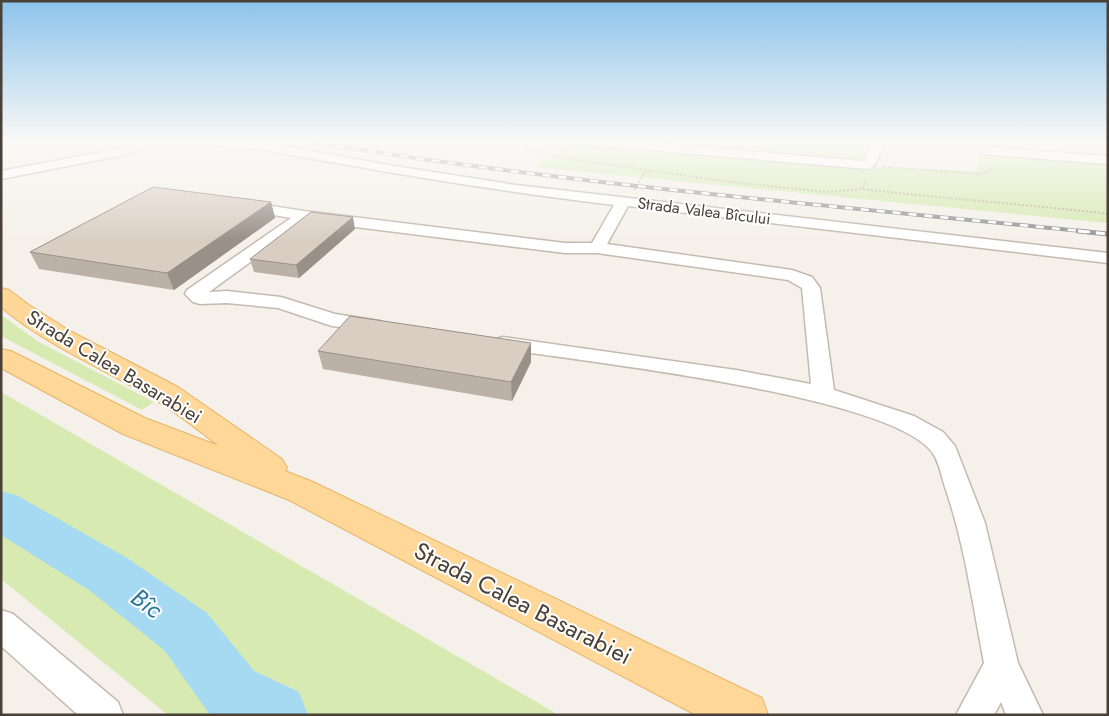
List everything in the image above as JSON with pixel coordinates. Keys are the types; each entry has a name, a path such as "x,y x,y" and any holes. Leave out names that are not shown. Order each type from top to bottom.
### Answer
{"main road":[{"name":"Strada Calea Basarabiei","path":"1,295 31,320 168,394 301,491"},
{"name":"Strada Calea Basarabiei","path":"1,356 134,426 301,491 745,715"}],"street":[{"name":"Strada Valea Bîcului","path":"424,174 478,184 1108,258"},
{"path":"597,248 626,201"},
{"path":"231,204 304,216 565,248 597,248 792,276 806,281 811,288 824,394"},
{"path":"304,216 194,294 200,298 227,297 281,303 332,320 395,327"},
{"path":"479,339 736,377 824,394 906,422 934,438 946,452 971,523 1002,666 1025,715"},
{"path":"1,625 105,715"},
{"path":"974,715 1002,666"}],"path":[{"path":"626,201 644,174"},
{"path":"672,174 815,191 862,189 936,198 1030,204 1108,214"},
{"path":"862,189 867,180 867,174"}],"green space":[{"path":"610,174 1108,174 1108,223"},
{"path":"1,315 39,342 154,402 142,410 1,336"},
{"path":"1,392 559,715 168,715 1,579"}],"building":[{"path":"153,187 271,202 167,273 30,252"},
{"path":"311,212 353,217 296,265 250,259"},
{"path":"350,316 531,343 511,382 318,351"}],"waterway":[{"name":"Bîc","path":"1,510 108,574 186,632 232,693 276,715"}],"railway":[{"path":"536,174 795,203 1090,232"},
{"path":"1078,231 1108,234"}]}
